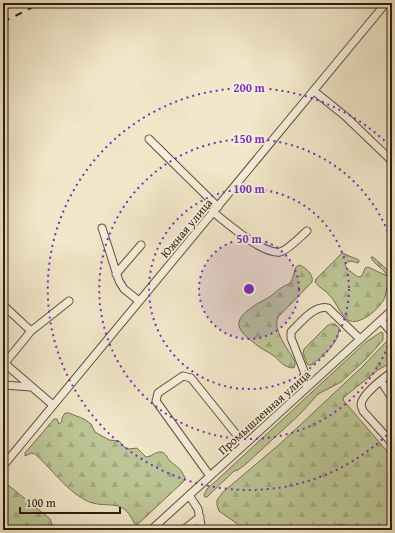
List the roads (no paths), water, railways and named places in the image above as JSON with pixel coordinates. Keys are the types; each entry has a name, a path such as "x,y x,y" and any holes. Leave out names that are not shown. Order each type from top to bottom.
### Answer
{"street":[{"name":"Южная улица","path":"3,466 386,3"},
{"path":"314,91 349,120 392,161"},
{"path":"148,139 216,209 249,240 275,252 284,250 307,231"},
{"path":"102,228 116,274 121,285 140,301"},
{"path":"116,274 141,245"},
{"path":"53,405 4,363 31,331 70,300"},
{"path":"3,305 31,331"},
{"path":"308,387 304,371 291,338 291,332 317,308 323,306 328,308 360,339"},
{"name":"Промышленная улица","path":"151,530 392,310"},
{"path":"381,320 392,333"},
{"path":"392,372 362,400 361,405 363,411 392,443"},
{"path":"210,476 156,401 158,393 183,376 191,378 244,444"},
{"path":"381,381 392,398"},
{"path":"3,385 31,387"},
{"path":"189,495 195,503 200,517 202,530"},
{"path":"183,530 200,517"}],"railway":[{"path":"3,9 28,3"},
{"path":"3,22 41,3"}]}
